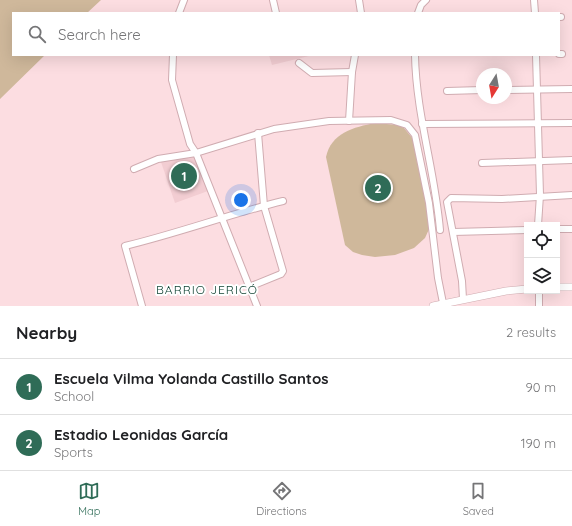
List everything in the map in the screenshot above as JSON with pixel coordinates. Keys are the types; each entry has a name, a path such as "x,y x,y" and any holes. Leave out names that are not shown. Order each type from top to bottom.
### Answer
{"main road":[{"path":"560,288 572,287"},
{"path":"433,306 463,299 524,289"}],"street":[{"path":"179,12 184,0"},
{"path":"273,0 276,12"},
{"path":"358,0 359,12"},
{"path":"418,12 421,5 426,0"},
{"path":"534,0 535,12"},
{"path":"173,56 172,80 190,144 196,153 257,306"},
{"path":"349,121 352,72 355,56"},
{"path":"415,56 422,124 438,199 440,230"},
{"path":"536,56 540,195 538,222"},
{"path":"299,63 312,73 352,72"},
{"path":"512,90 572,89"},
{"path":"448,91 476,90"},
{"path":"134,169 158,159 196,153 258,133 309,123 391,120 407,125 414,135 429,203 438,278 443,303"},
{"path":"422,124 572,123"},
{"path":"249,287 281,274 283,271 264,206 258,133"},
{"path":"482,163 572,160"},
{"path":"463,299 462,281 447,202 451,198 502,199 540,195 572,195"},
{"path":"142,306 125,246 173,234 221,217 283,201"},
{"path":"560,229 572,229"},
{"path":"453,232 524,230"},
{"path":"539,294 539,306"}],"shaded area":[{"path":"0,0 101,0 88,12 12,12 12,56 44,56 0,99"},
{"path":"269,56 309,56 272,65"},
{"path":"375,123 398,125 404,128 413,139 430,219 430,227 425,238 414,248 395,255 375,257 353,252 345,245 326,157 333,142 344,132"},
{"path":"195,156 208,191 175,203 161,162"}],"place":[{"name":"Escuela Vilma Yolanda Castillo Santos","path":"184,176"},
{"name":"Estadio Leonidas García","path":"378,188"}],"district":[{"name":"BARRIO JERICÓ","path":"207,289"}]}
